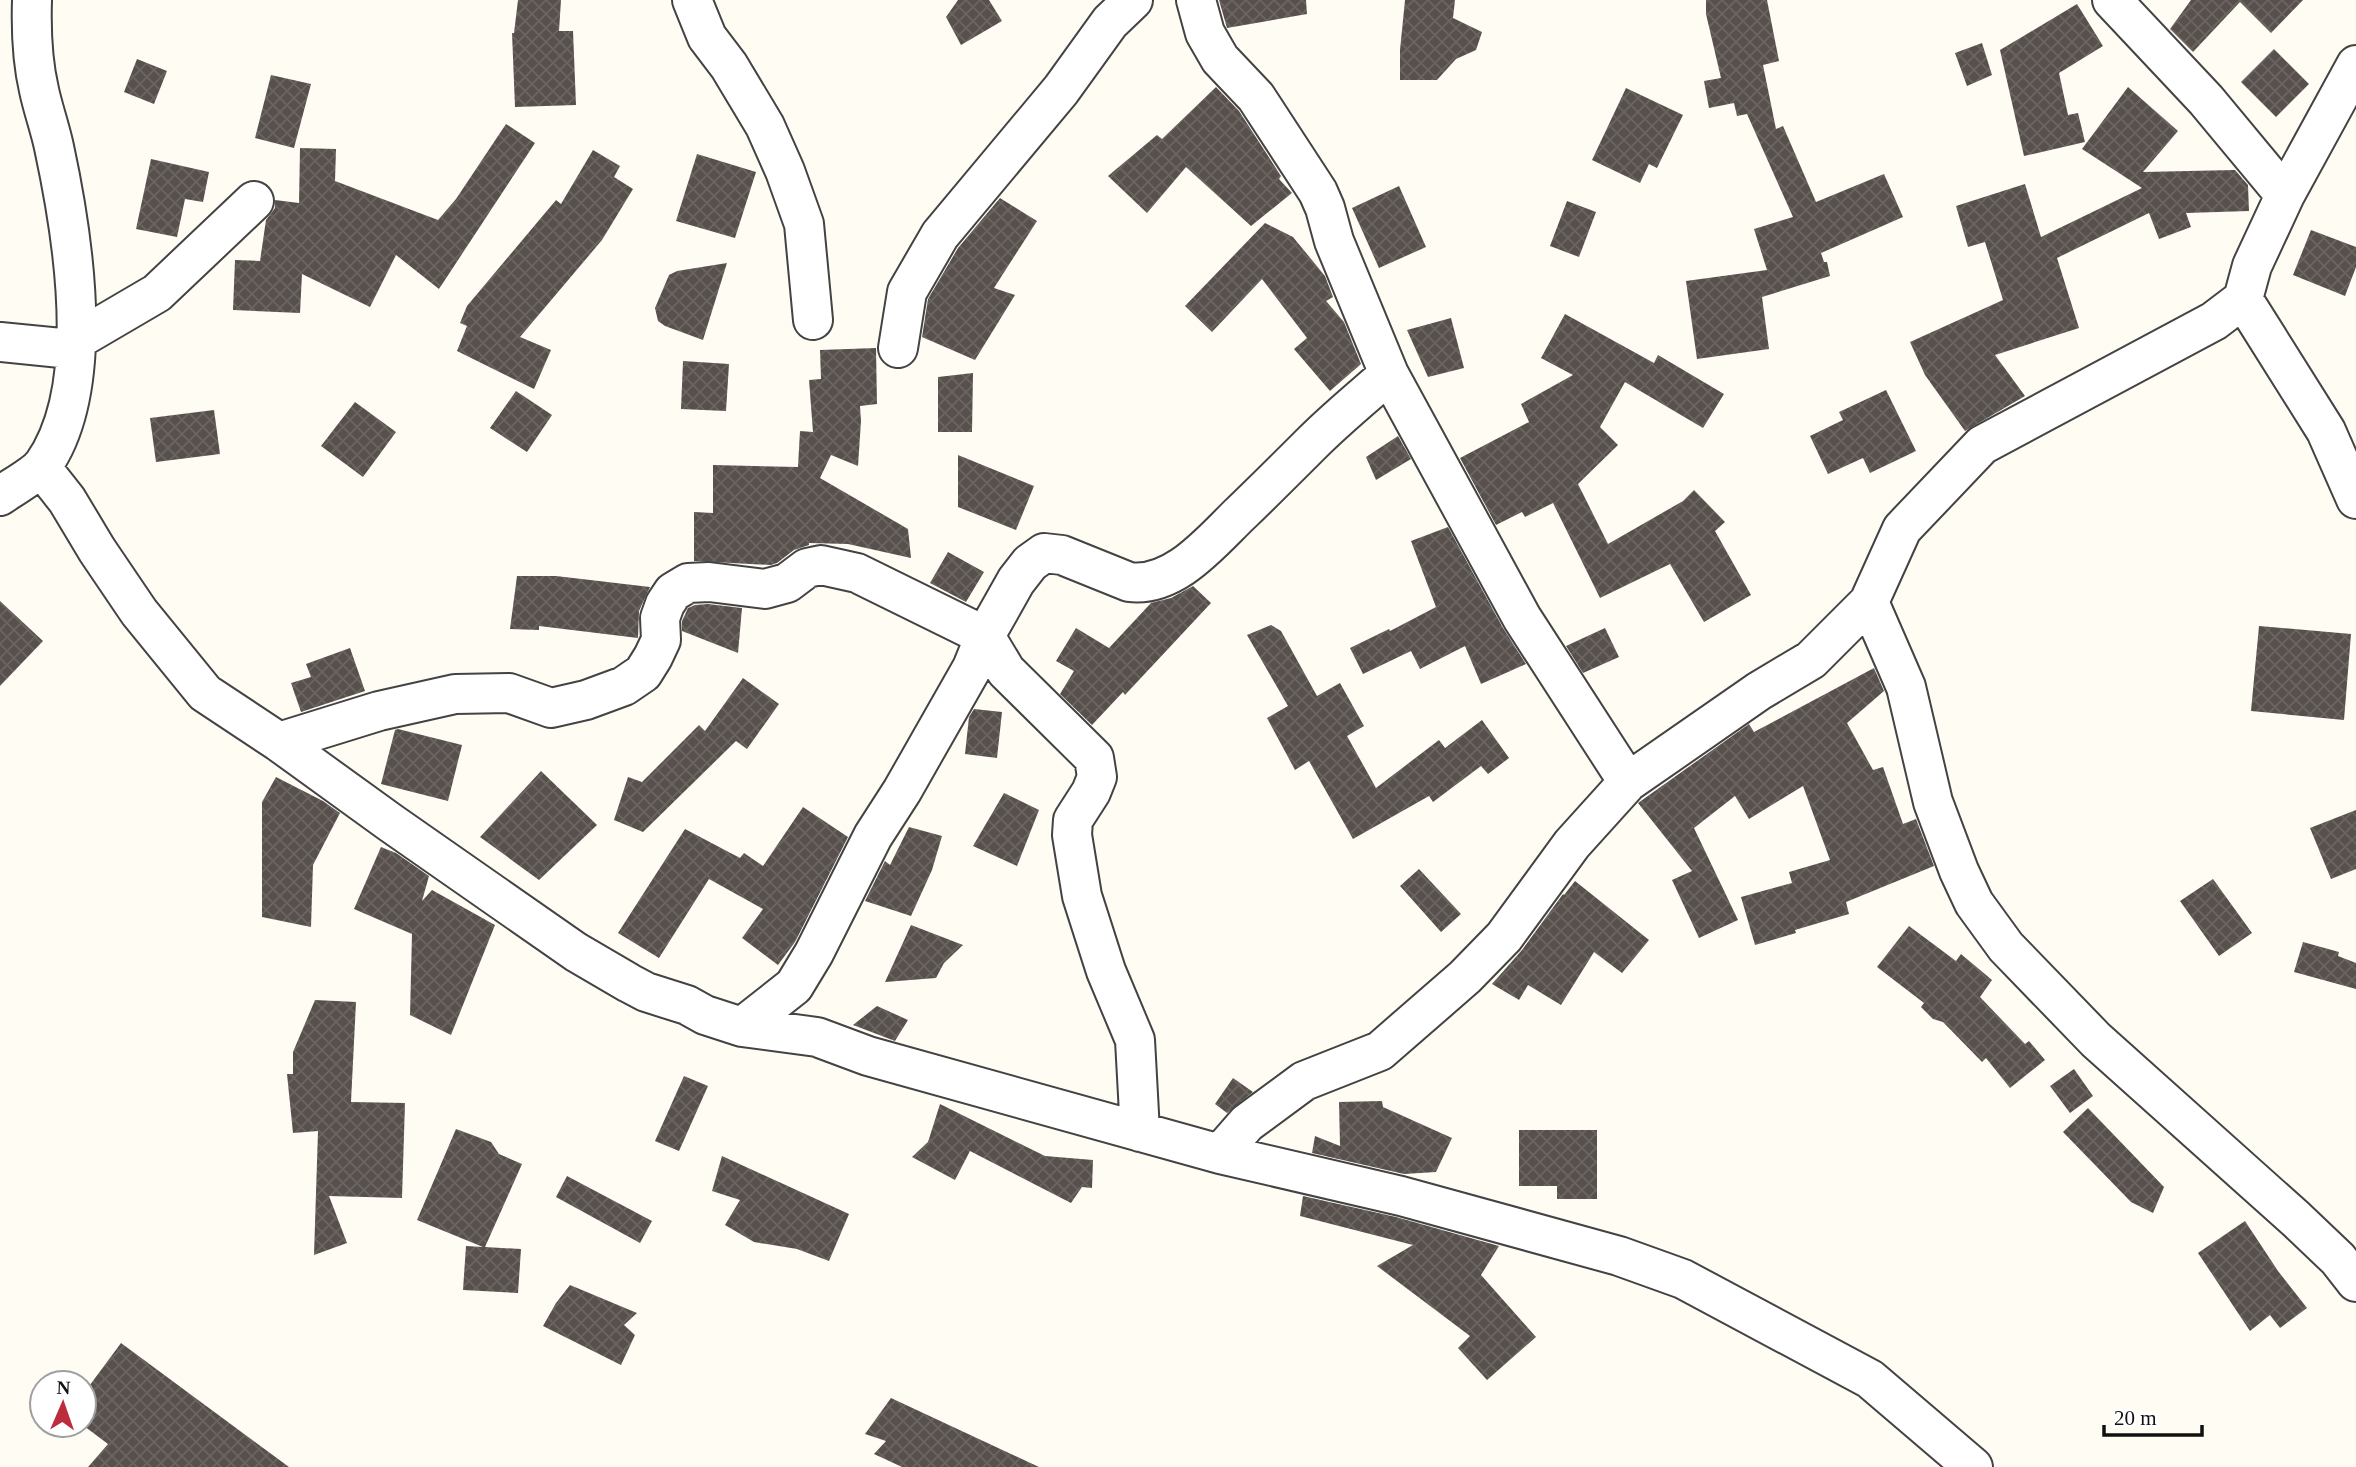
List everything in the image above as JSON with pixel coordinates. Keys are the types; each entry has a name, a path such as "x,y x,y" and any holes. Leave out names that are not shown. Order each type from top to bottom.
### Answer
{"street":[{"path":"0,496 41,467 59,436 74,377 73,268 54,146 34,68 31,33 33,0"},
{"path":"692,0 707,37 729,66 765,126 785,172 804,225 813,320"},
{"path":"898,348 907,292 940,235 1061,90 1110,22 1133,0"},
{"path":"1196,0 1205,33 1220,59 1256,97 1318,192 1334,241 1389,373 1522,618 1628,782"},
{"path":"2112,0 2206,100 2285,195"},
{"path":"1220,1154 1247,1123 1304,1081 1380,1051 1465,977 1504,937 1572,844 1628,782 1759,691 1811,660 1869,602 1902,529 1982,445 2214,321 2243,299 2252,266 2285,195 2345,112 2356,65"},
{"path":"0,342 61,348 75,341 157,293 254,201"},
{"path":"2243,299 2326,431 2356,499"},
{"path":"742,1027 794,986 814,953 873,836 902,791 972,668 985,636 1016,581 1030,563 1044,553 1062,555 1129,582 1140,583 1155,580 1181,567 1199,554 1314,441 1389,373"},
{"path":"41,467 67,500 139,612 205,693 279,742 576,952 646,992 742,1027 817,1037 868,1056 1220,1154 1427,1203 1619,1256 1683,1279 1870,1379 1973,1467"},
{"path":"279,742 379,711 456,694 509,693 551,708 586,700 624,686 643,673 660,640 660,618 665,604 673,592 688,583 709,582 765,589 787,583 807,568 821,565 857,573 985,636 1006,671 1094,758 1097,778 1073,820 1072,835 1082,896 1106,971 1135,1040 1140,1132"},
{"path":"1869,602 1906,687 1933,802 1974,903 2006,947 2096,1040 2296,1219 2338,1259 2356,1282"}],"building":[{"path":"518,0 561,0 559,31 573,31 576,105 515,107 512,33"},
{"path":"958,0 989,0 1002,21 961,45 946,17"},
{"path":"1219,0 1306,0 1307,14 1227,28"},
{"path":"1405,0 1455,0 1453,18 1482,32 1476,50 1456,59 1437,80 1400,80"},
{"path":"1706,0 1767,0 1779,61 1763,65 1776,129 1783,126 1816,202 1884,174 1903,217 1821,253 1824,262 1827,262 1830,276 1762,297 1769,349 1697,359 1686,281 1767,270 1754,229 1793,217 1747,114 1737,116 1734,103 1709,108 1704,81 1721,78 1706,14"},
{"path":"2191,0 2303,0 2271,33 2240,2 2193,52 2170,29"},
{"path":"2077,4 2103,46 2059,73 2068,115 2078,113 2085,142 2024,156 2000,50"},
{"path":"1982,43 1992,75 1967,86 1955,53"},
{"path":"2274,49 2309,84 2276,117 2241,82"},
{"path":"137,59 167,71 154,104 124,92"},
{"path":"271,75 311,84 294,148 255,138"},
{"path":"1216,87 1239,111 1281,176 1279,179 1292,193 1251,226 1186,167 1147,213 1108,176 1157,135 1162,139"},
{"path":"2128,87 2178,131 2143,172 2235,170 2248,185 2249,211 2186,213 2191,227 2159,239 2149,213 2057,258 2079,328 1995,355 2025,396 1965,431 1925,375 1910,342 2003,300 1985,242 1968,247 1956,206 2025,184 2041,237 2142,188 2082,149"},
{"path":"1626,88 1683,115 1657,168 1649,164 1640,183 1592,160"},
{"path":"506,124 535,143 439,289 396,255 370,307 302,274 300,313 233,310 235,260 260,261 266,220 275,208 275,200 299,203 300,148 336,149 335,181 438,220 456,199"},
{"path":"593,150 620,166 614,177 633,189 602,240 520,337 551,350 534,389 457,351 467,326 460,323 467,306 556,200 561,204"},
{"path":"697,154 756,172 735,238 676,221"},
{"path":"151,159 209,172 203,202 185,199 177,237 136,229"},
{"path":"1399,186 1426,247 1379,268 1352,208"},
{"path":"1000,198 1037,221 994,288 1015,295 975,360 922,337 928,299 958,248"},
{"path":"1567,201 1596,212 1579,257 1550,246"},
{"path":"1265,223 1293,237 1325,276 1333,297 1326,301 1344,322 1361,364 1330,391 1294,349 1307,338 1262,279 1212,332 1185,306"},
{"path":"2311,230 2356,247 2356,267 2345,296 2293,275"},
{"path":"727,263 703,340 658,321 655,308 669,275 677,271"},
{"path":"1565,314 1654,363 1658,355 1724,394 1703,428 1625,382 1600,427 1618,445 1578,484 1608,544 1683,501 1694,490 1725,522 1715,531 1751,595 1704,622 1670,564 1600,598 1553,503 1525,517 1522,512 1496,525 1460,458 1529,422 1521,404 1573,375 1541,358"},
{"path":"1451,318 1464,368 1428,377 1407,330"},
{"path":"876,348 877,404 860,406 858,466 831,455 820,478 908,529 911,558 848,544 809,543 771,565 694,561 694,512 713,513 713,465 798,467 800,431 813,432 809,380 821,379 820,350"},
{"path":"683,361 729,364 726,411 681,409"},
{"path":"973,373 972,432 938,432 938,377"},
{"path":"1886,390 1916,451 1870,473 1863,458 1828,474 1810,436 1843,420 1839,412"},
{"path":"516,391 552,415 527,452 490,428"},
{"path":"355,402 396,432 363,477 321,446"},
{"path":"214,410 220,454 156,462 150,418"},
{"path":"1398,436 1411,459 1376,480 1366,457"},
{"path":"958,455 1034,486 1016,530 958,507"},
{"path":"1448,527 1503,628 1526,664 1481,684 1465,646 1420,669 1411,651 1363,674 1350,648 1436,607 1411,541"},
{"path":"948,552 984,572 966,602 930,583"},
{"path":"517,576 556,576 650,587 639,611 638,638 539,626 539,630 510,629"},
{"path":"1193,586 1211,603 1125,695 1123,692 1092,725 1060,694 1074,671 1056,661 1076,628 1109,648 1151,603 1171,598"},
{"path":"0,601 43,641 0,686"},
{"path":"708,604 742,608 738,653 682,631 682,621 688,608"},
{"path":"1271,625 1281,631 1317,696 1340,683 1364,726 1347,736 1376,788 1439,740 1445,748 1482,720 1509,758 1488,774 1481,766 1433,802 1429,796 1353,839 1309,761 1295,770 1267,718 1288,706 1247,635"},
{"path":"2259,626 2351,634 2344,720 2251,711"},
{"path":"1605,628 1619,657 1583,673 1566,646"},
{"path":"350,648 365,691 301,712 291,683 311,677 306,664"},
{"path":"1874,668 1884,691 1847,723 1873,770 1883,767 1903,824 1916,819 1934,866 1846,902 1849,914 1755,945 1741,897 1792,883 1789,872 1830,860 1803,786 1749,819 1735,796 1694,828 1738,920 1699,938 1672,880 1692,871 1638,803 1749,724 1754,732"},
{"path":"743,678 779,704 747,749 736,741 643,832 614,820 628,777 642,782 699,725 705,731"},
{"path":"974,709 1002,712 997,758 965,754 969,717"},
{"path":"395,730 462,745 448,801 381,784"},
{"path":"541,771 597,825 539,880 480,837"},
{"path":"276,777 323,801 340,813 313,865 311,927 262,917 262,802"},
{"path":"1004,793 1039,810 1017,866 973,846"},
{"path":"803,807 848,837 795,942 778,965 742,938 763,909 709,879 659,958 618,933 685,829 740,858 744,853 763,866"},
{"path":"2356,810 2356,869 2331,879 2310,828"},
{"path":"909,827 942,836 932,870 911,916 865,901 885,861 890,865"},
{"path":"381,847 396,853 429,876 422,901 432,890 495,925 451,1035 410,1015 412,934 354,909"},
{"path":"1419,869 1461,914 1441,932 1400,886"},
{"path":"2213,879 2252,933 2219,956 2180,901"},
{"path":"1575,881 1649,940 1622,973 1594,952 1561,1005 1528,985 1519,1000 1492,984 1522,950"},
{"path":"911,925 963,945 944,963 936,978 885,982"},
{"path":"1909,926 1956,961 1961,954 1992,980 1980,997 2025,1044 2029,1041 2045,1060 2010,1088 1986,1058 1982,1062 1943,1022 1933,1019 1921,1007 1924,1003 1877,967"},
{"path":"2303,942 2339,952 2338,956 2356,963 2356,989 2294,972"},
{"path":"315,1000 356,1002 351,1102 405,1103 402,1198 329,1196 347,1243 314,1255 318,1131 293,1133 287,1074 293,1074 293,1052"},
{"path":"877,1006 908,1020 895,1041 853,1025"},
{"path":"2074,1069 2093,1096 2070,1113 2050,1086"},
{"path":"684,1076 708,1086 679,1151 655,1141"},
{"path":"1233,1078 1253,1092 1227,1113 1215,1104"},
{"path":"1382,1101 1383,1107 1452,1138 1436,1172 1404,1174 1312,1153 1315,1136 1340,1146 1339,1102"},
{"path":"940,1104 1045,1156 1093,1160 1092,1188 1082,1187 1071,1203 970,1151 955,1180 912,1157 928,1142"},
{"path":"2088,1108 2164,1187 2153,1213 2131,1202 2063,1132"},
{"path":"456,1129 491,1142 499,1154 522,1164 485,1247 521,1249 518,1293 463,1290 466,1246 483,1247 417,1220"},
{"path":"1519,1130 1597,1130 1597,1199 1557,1199 1557,1186 1519,1186"},
{"path":"722,1156 849,1214 829,1261 797,1249 754,1242 725,1225 740,1200 712,1191"},
{"path":"567,1176 652,1221 640,1243 556,1197"},
{"path":"1303,1196 1396,1217 1499,1246 1481,1275 1536,1337 1487,1380 1458,1348 1470,1336 1377,1266 1413,1245 1300,1216"},
{"path":"2245,1221 2278,1271 2307,1308 2280,1328 2270,1315 2250,1331 2198,1253"},
{"path":"570,1285 637,1313 624,1325 635,1335 621,1365 543,1326"},
{"path":"121,1343 289,1467 88,1467 108,1444 98,1436 98,1374"},
{"path":"891,1398 1039,1467 902,1467 874,1454 886,1441 865,1434"}]}
